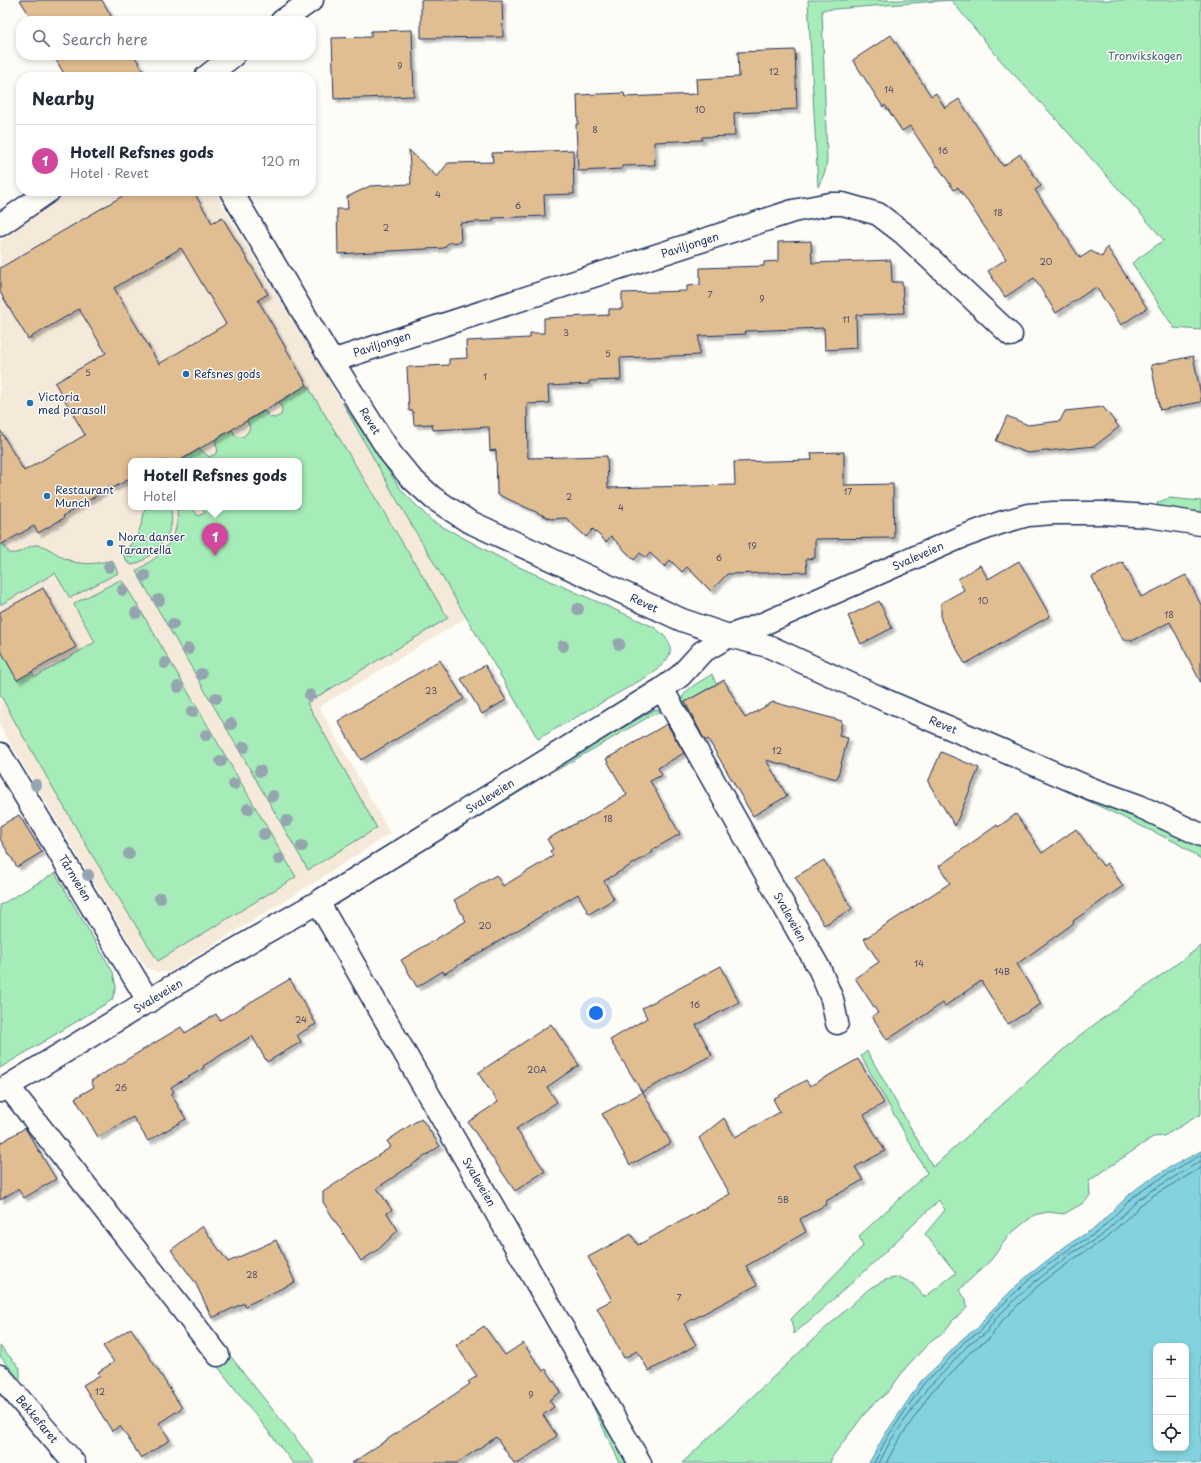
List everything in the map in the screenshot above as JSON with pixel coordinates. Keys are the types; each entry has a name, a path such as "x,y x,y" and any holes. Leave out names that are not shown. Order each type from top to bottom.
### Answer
{"street":[{"path":"289,16 312,0"},
{"path":"212,72 228,60"},
{"path":"0,225 42,196"},
{"name":"Revet","path":"234,196 332,361 391,454 410,477 433,498 468,521 682,620 728,636 768,646 895,704 1085,786 1138,806 1201,835"},
{"name":"Paviljongen","path":"332,361 786,214 830,204 843,204 878,214 902,233 1011,335"},
{"name":"Svaleveien","path":"4,1088 318,902 662,689 680,676 702,652 728,636 765,623 959,538 1028,515 1054,513 1103,513 1148,516 1201,524"},
{"name":"Svaleveien","path":"662,689 820,970 832,999 837,1023"},
{"name":"Tårnveien","path":"0,754 149,1002"},
{"name":"Svaleveien","path":"318,902 640,1463"},
{"path":"4,1088 218,1355"},
{"name":"Bekkefaret","path":"0,1376 74,1463"}],"shaded area":[{"path":"62,196 217,196 324,372 466,618 319,707 390,833 315,882 169,972 157,972 147,968 136,953 0,726 0,241"}],"green space":[{"path":"808,0 951,0 822,10 827,160 825,172 818,187"},
{"name":"Tronvikskogen","path":"951,0 1201,0 1201,330 1174,328 1132,263 1164,240 1056,119 1002,62"},
{"path":"307,385 448,618 307,703 377,828 308,870 136,571 154,559 167,545 176,528 177,510 194,510 198,516 205,513 204,510 302,510 302,458 184,458 200,449 209,457 214,455 218,451 215,440 232,430 236,436 243,437 250,428 247,421 265,411 269,417 275,418 281,415 282,409 279,402"},
{"path":"342,402 402,491 432,521 510,563 654,627 665,637 669,644 669,655 662,665 648,676 538,739 394,495"},
{"path":"1169,498 1201,501 1201,514 1159,507 1157,503"},
{"path":"145,510 171,510 172,516 171,526 161,544 144,560 132,565 127,562 122,553 132,543 138,533"},
{"path":"0,537 9,553 17,553 31,546 39,545 77,563 101,563 112,560 118,573 70,598 55,573 0,604"},
{"path":"120,580 123,582 138,606 296,877 158,961 92,855 0,694 0,649 32,672 35,677 95,642 74,605 75,603"},
{"path":"712,674 716,684 685,702 704,736 701,738 681,703 682,698 688,690"},
{"path":"654,710 663,710 665,715 660,713 652,715 557,770 556,766"},
{"path":"529,781 531,785 384,875 385,867"},
{"path":"1067,785 1201,846 1201,859 1177,843 1065,790 1064,786"},
{"path":"55,873 113,972 116,987 112,1000 0,1068 0,905"},
{"path":"1201,946 1201,1114 1164,1136 1153,1137 1089,1181 1090,1195 1085,1202 1064,1214 1048,1212 1034,1215 1009,1235 991,1260 959,1290 966,1299 967,1307 953,1320 944,1332 933,1339 907,1366 889,1391 869,1408 832,1457 830,1463 682,1463 870,1288 885,1280 899,1277 912,1283 925,1297 956,1273 925,1234 945,1210 939,1200 864,1272 794,1334 791,1319 863,1246 859,1236 927,1173 861,1056 867,1051 933,1167 1076,1038"},
{"path":"141,1243 315,1463 293,1463 126,1249"},
{"path":"0,1346 20,1368 20,1380 0,1356"},
{"path":"573,1365 628,1463 620,1463"}],"water":[{"path":"1201,1151 1201,1463 869,1463 884,1436 921,1381 963,1338 978,1328 990,1312 1030,1274 1067,1245 1095,1228 1131,1193 1143,1184"}],"building":[{"path":"20,0 102,0 111,16 30,16"},
{"path":"421,0 502,0 503,37 421,38"},
{"path":"412,30 414,96 334,99 332,38 371,37 371,31"},
{"path":"891,35 931,96 936,93 945,108 959,99 1003,166 1020,154 1041,186 1035,190 1080,258 1091,251 1102,257 1107,247 1147,308 1121,325 1096,287 1056,313 1034,278 1005,297 988,271 1006,259 958,187 954,190 910,126 902,131 885,105 883,107 853,60"},
{"path":"795,50 797,109 734,113 735,136 702,137 702,140 654,142 655,165 622,166 622,169 578,171 576,124 578,124 577,95 624,93 625,97 697,94 696,79 739,77 738,52"},
{"path":"56,60 137,60 144,72 63,72"},
{"path":"409,150 437,177 448,163 493,162 492,153 573,150 574,194 544,195 545,216 493,218 493,221 460,223 461,242 448,243 444,248 338,254 337,209 348,209 347,197 370,186 411,184"},
{"name":"Refsnes gods","path":"122,196 196,196 212,223 222,217 268,294 258,300 307,385 184,458 128,458 128,480 113,488 112,486 63,516 64,518 38,533 34,526 0,545 0,430 24,471 85,435 55,383 106,353 79,309 28,339 0,292 0,268","holes":["181,248 226,324 159,364 114,288"]},
{"path":"811,241 812,263 891,260 892,282 902,282 904,313 856,315 857,348 825,350 824,328 745,331 746,334 699,336 699,355 620,358 621,380 589,381 589,384 548,386 549,403 527,404 528,458 607,456 608,488 735,485 734,462 812,460 811,453 844,452 844,485 893,484 894,538 815,539 815,558 806,559 807,572 727,574 711,591 687,567 682,572 670,560 665,567 650,553 646,558 640,553 634,560 611,536 606,542 593,529 586,537 566,518 551,519 497,494 496,450 490,451 489,427 433,430 432,424 414,425 413,411 409,411 407,367 449,365 449,359 467,358 466,341 530,338 530,333 544,333 544,318 609,315 609,309 622,309 622,293 687,291 687,286 700,285 700,268 764,266 764,262 778,261 778,242"},
{"path":"1193,356 1201,402 1160,410 1151,365"},
{"path":"1103,407 1119,427 1095,446 1027,453 996,441 1007,416 1028,425 1060,421 1065,411"},
{"path":"1019,561 1050,616 965,664 941,620 941,603 964,590 958,579 980,565 988,579"},
{"path":"1123,562 1141,597 1186,575 1201,605 1201,683 1170,622 1134,640 1123,640 1092,577"},
{"path":"43,588 76,647 17,680 0,649 0,612"},
{"path":"879,601 892,628 861,644 848,616"},
{"path":"440,660 464,699 361,760 338,721"},
{"path":"485,665 506,700 482,714 461,679"},
{"path":"724,680 745,718 773,702 842,721 839,736 848,738 837,779 766,760 787,796 753,816 708,739 705,741 685,702"},
{"path":"667,724 684,753 658,768 662,775 650,781 680,834 604,881 614,899 589,914 578,894 444,974 443,971 417,987 401,960 466,921 454,900 496,875 503,886 553,856 550,851 553,849 547,839 627,795 606,759"},
{"path":"941,752 979,768 955,826 928,782"},
{"path":"1016,814 1042,853 1076,829 1103,866 1107,863 1123,886 1073,921 1074,923 1017,964 1041,1004 1008,1024 981,981 945,1006 943,1003 887,1040 872,1016 878,1013 855,978 879,962 864,939 950,883 939,866 997,825 998,827"},
{"path":"19,815 42,852 17,867 0,839 0,826"},
{"path":"824,860 852,909 824,925 795,877"},
{"path":"721,966 739,1002 696,1025 712,1055 642,1092 610,1040 647,1018 642,1008"},
{"path":"290,979 316,1024 297,1035 301,1042 267,1062 252,1036 203,1066 204,1068 171,1087 174,1092 171,1094 186,1119 148,1141 133,1117 98,1137 75,1098 94,1087 91,1081 181,1027 185,1033 216,1014 220,1020"},
{"path":"551,1024 579,1065 547,1087 557,1102 516,1129 545,1171 515,1191 468,1122 498,1102 478,1073"},
{"path":"858,1059 884,1103 864,1115 885,1151 855,1167 863,1180 826,1201 827,1204 800,1219 806,1232 746,1266 757,1285 684,1324 696,1345 649,1371 637,1351 624,1358 597,1308 612,1300 588,1257 631,1234 638,1245 730,1194 699,1138 724,1118 735,1137 780,1112 773,1099 806,1080 810,1086"},
{"path":"643,1092 671,1143 630,1165 602,1114"},
{"path":"421,1118 440,1146 377,1188 392,1210 387,1213 398,1230 380,1248 361,1261 323,1202 323,1192 391,1147 387,1141"},
{"path":"25,1128 56,1179 24,1198 18,1189 0,1200 0,1143"},
{"path":"202,1226 228,1262 276,1240 295,1282 245,1306 244,1303 212,1318 195,1282 171,1250"},
{"path":"484,1326 505,1355 523,1343 543,1371 546,1369 561,1392 549,1400 554,1407 543,1415 557,1436 519,1463 514,1463 496,1437 457,1463 352,1463 470,1384 468,1382 477,1376 456,1345"},
{"path":"131,1328 182,1408 159,1423 170,1440 141,1458 120,1426 112,1431 83,1385 100,1375 98,1372 114,1362 103,1346"}],"place":[{"name":"Refsnes gods","path":"186,374"},
{"name":"Victoria med parasoll","path":"30,403"},
{"name":"Restaurant Munch","path":"47,496"},
{"name":"Nora danser Tarantella","path":"110,543"},
{"name":"Hotell Refsnes gods","path":"215,556"}]}
